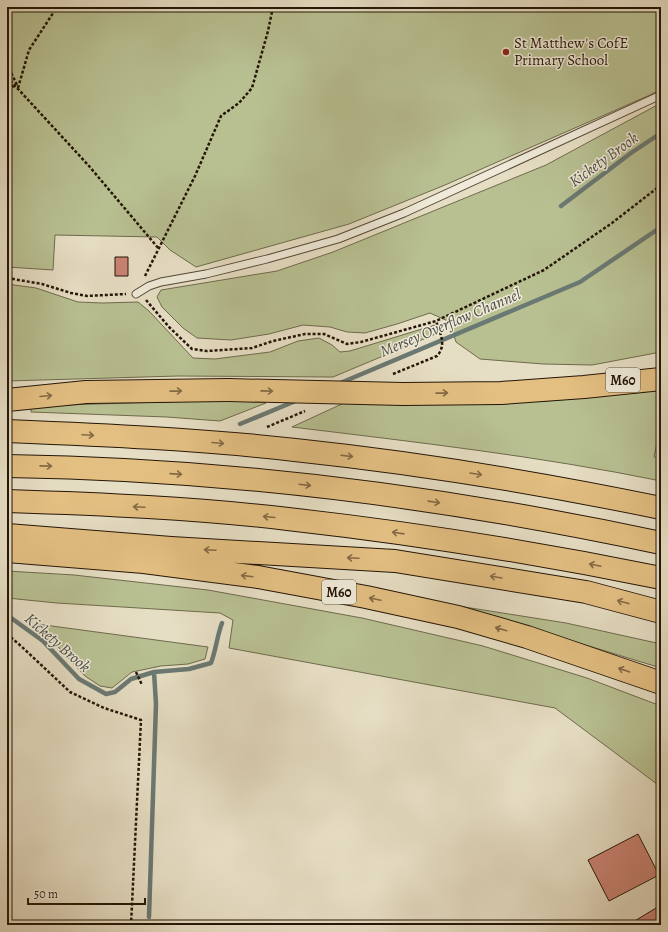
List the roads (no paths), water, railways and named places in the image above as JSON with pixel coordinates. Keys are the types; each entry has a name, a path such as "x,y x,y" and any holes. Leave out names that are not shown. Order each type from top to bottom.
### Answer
{"highway":[{"name":"M60","path":"584,387 661,373"},
{"name":"M60","path":"7,400 86,392 228,390 403,394 501,393 584,387 661,379"},
{"path":"7,431 152,438 293,449 422,465 557,487 661,508"},
{"path":"7,466 61,466 290,483 494,511 600,530 661,543"},
{"path":"7,501 190,510 288,519 497,548 661,578"},
{"name":"M60","path":"7,535 171,548 396,561 586,592 661,612"},
{"name":"M60","path":"7,551 144,562 258,577 366,597 458,617 527,637 661,683"}],"lane":[{"path":"136,294 149,286 161,282 206,274 338,239 404,213 661,95"}],"waterway":[{"name":"Kickety Brook","path":"561,206 631,153 661,133"},
{"name":"Mersey Overflow Channel","path":"338,384 580,282 661,227"},
{"name":"Mersey Overflow Channel","path":"240,424 298,400"},
{"name":"Kickety Brook","path":"7,615 43,641 79,679 106,694 115,692 131,679 154,672 189,669 211,663 222,623"},
{"path":"149,917 156,704 154,672"}],"place":[{"name":"St Matthew's CofE Primary School","path":"506,52"}]}
